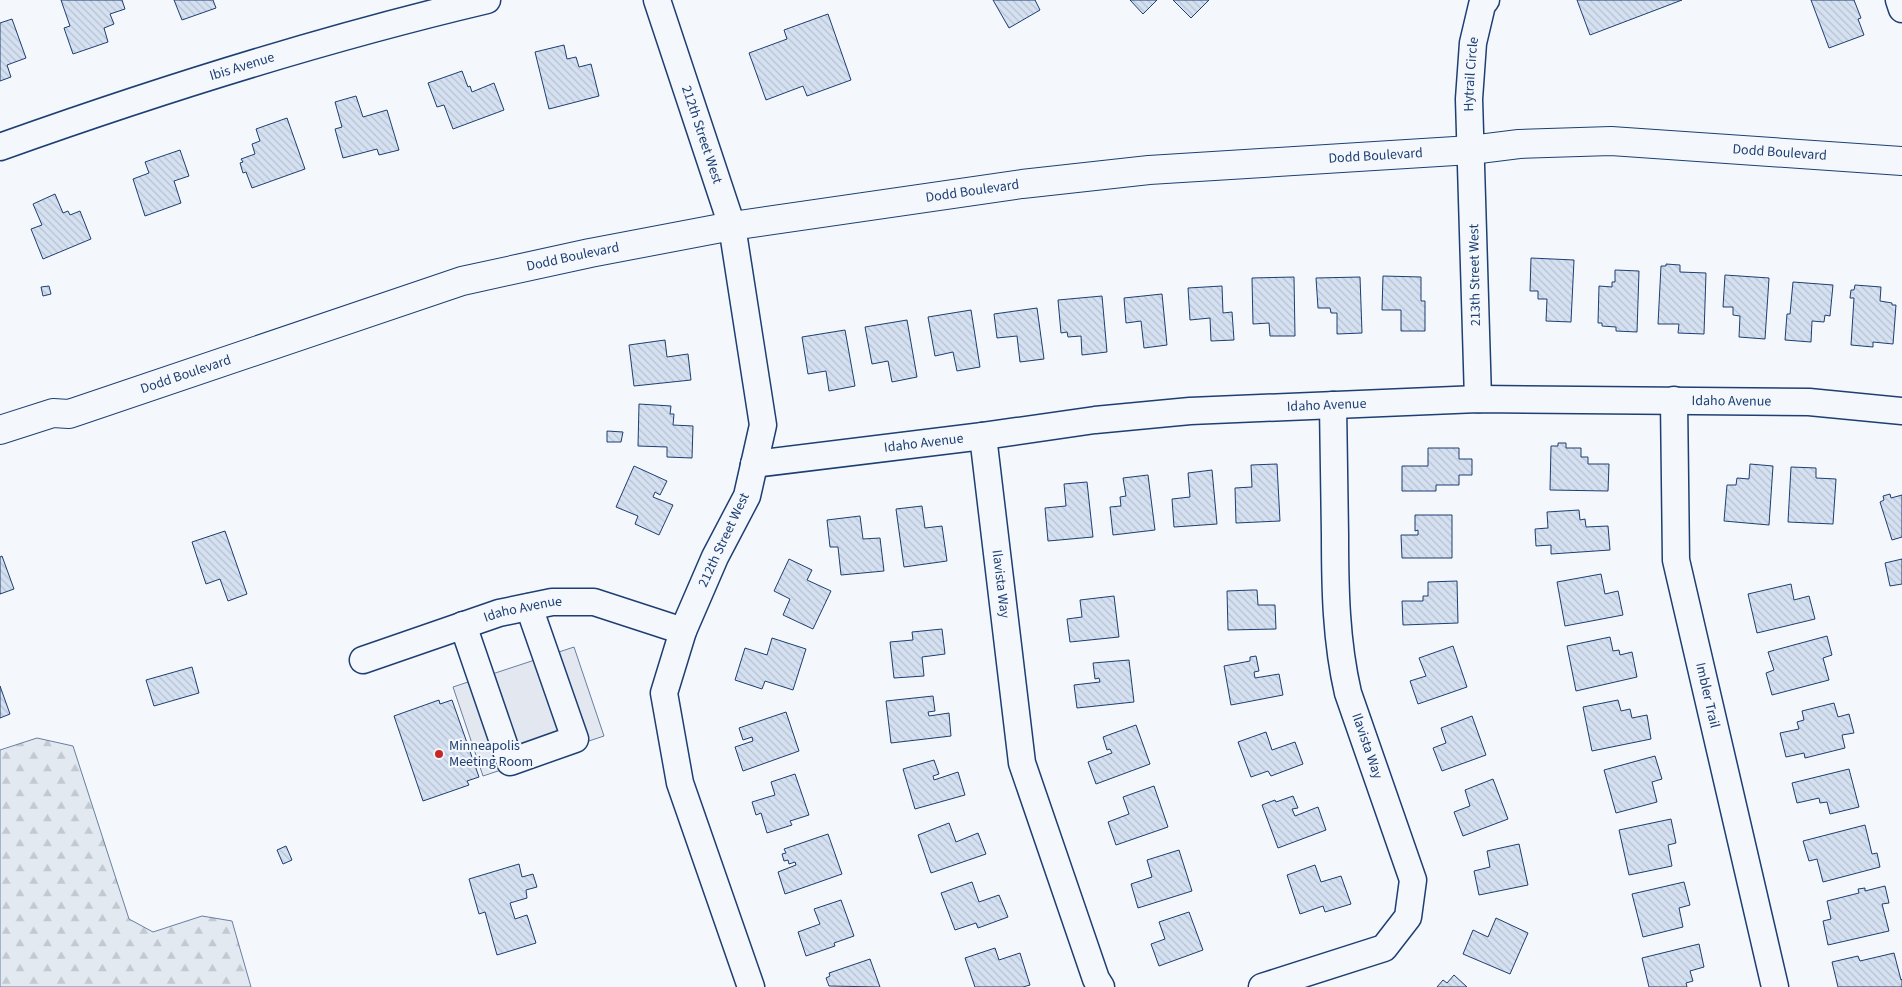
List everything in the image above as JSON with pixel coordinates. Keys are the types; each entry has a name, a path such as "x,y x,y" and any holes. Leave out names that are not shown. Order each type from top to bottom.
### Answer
{"main road":[{"name":"Dodd Boulevard","path":"0,430 53,413 69,414 462,281 590,252 732,226 1022,184 1158,170 1471,150 1519,144 1612,141 1902,162"},
{"name":"Dodd Boulevard","path":"0,447 58,424 69,414"}],"street":[{"name":"Ibis Avenue","path":"0,147 245,65 487,0"},
{"name":"212th Street West","path":"658,0 732,226 763,425 747,496 715,557 683,631 664,693 680,783 751,987"},
{"name":"Hytrail Circle","path":"1471,150 1469,99 1472,42 1482,6 1486,0"},
{"path":"1899,0 1902,9"},
{"name":"213th Street West","path":"1471,150 1478,399"},
{"name":"Idaho Avenue","path":"754,464 983,436 1095,420 1190,411 1478,399 1809,402 1902,411"},
{"name":"Imbler Trail","path":"1674,400 1676,560 1775,987"},
{"name":"Ilavista Way","path":"1262,987 1384,948 1408,917 1413,880 1348,694 1343,669 1337,627 1335,591 1333,405"},
{"name":"Ilavista Way","path":"983,436 1022,763 1096,979 1101,987"},
{"name":"Idaho Avenue","path":"363,660 499,613 552,602 594,602 683,631"},
{"path":"463,625 510,762 575,739 530,607"}],"green space":[{"path":"37,738 73,746 129,919 153,932 202,916 232,921 251,987 0,987 0,750"}],"shaded area":[{"path":"574,647 604,736 483,776 453,687"}],"building":[{"path":"61,0 122,0 125,9 110,14 114,24 104,28 108,42 73,54 64,28 70,26"},
{"path":"174,0 213,0 216,8 182,20"},
{"path":"993,0 1035,0 1040,10 1009,28"},
{"path":"1130,0 1157,0 1143,14"},
{"path":"1173,0 1209,0 1191,18"},
{"path":"1577,0 1682,0 1590,35"},
{"path":"1811,0 1854,0 1861,18 1858,19 1864,35 1829,48"},
{"path":"828,14 851,80 807,96 803,86 766,100 749,53 787,39 784,30"},
{"path":"12,19 26,58 7,65 11,77 0,81 0,23"},
{"path":"564,45 567,59 576,57 579,67 591,64 599,96 549,109 535,52"},
{"path":"462,71 472,92 494,83 504,110 453,129 444,105 437,107 428,83"},
{"path":"356,96 363,117 387,110 399,150 379,155 377,149 343,158 335,129 342,127 335,102"},
{"path":"287,118 305,169 252,188 246,172 243,173 240,163 243,162 241,159 255,154 252,144 260,141 256,129"},
{"path":"180,150 189,176 174,181 181,203 145,216 133,179 149,173 145,162"},
{"path":"55,194 63,213 68,211 70,215 80,211 91,239 43,259 31,229 42,225 33,204"},
{"path":"1531,258 1574,260 1571,322 1546,321 1547,299 1538,299 1538,291 1530,291"},
{"path":"1666,264 1680,265 1680,272 1706,273 1704,334 1678,333 1679,324 1658,324 1661,266 1666,266"},
{"path":"1615,270 1639,271 1637,332 1616,331 1616,327 1602,326 1602,323 1598,323 1599,286 1612,287 1612,282 1615,282"},
{"path":"1725,275 1769,278 1765,339 1739,337 1740,316 1733,315 1733,307 1723,307"},
{"path":"1383,276 1421,277 1421,301 1425,301 1425,331 1401,331 1401,310 1382,310"},
{"path":"1294,277 1295,336 1270,336 1269,323 1253,324 1252,278"},
{"path":"1360,277 1362,333 1337,334 1337,313 1331,313 1330,308 1318,308 1316,278"},
{"path":"1793,282 1833,285 1830,316 1825,315 1824,322 1812,321 1811,342 1785,340 1787,314 1790,314"},
{"path":"1855,285 1881,287 1880,301 1896,305 1893,344 1873,342 1873,347 1851,345 1854,298 1850,298 1851,290 1854,290"},
{"path":"49,286 51,294 43,296 41,287"},
{"path":"1222,286 1223,313 1232,312 1234,340 1211,341 1210,318 1190,320 1188,288"},
{"path":"1162,294 1167,345 1144,348 1141,321 1126,323 1124,298"},
{"path":"1102,296 1107,352 1082,355 1081,336 1068,337 1067,332 1061,333 1058,300"},
{"path":"1037,308 1044,359 1020,362 1017,336 997,338 994,314"},
{"path":"971,310 980,367 957,371 953,352 935,356 928,317"},
{"path":"907,320 917,377 892,382 888,361 872,364 865,327"},
{"path":"845,330 855,386 829,391 826,371 808,374 802,337"},
{"path":"665,340 667,357 688,354 691,380 634,386 629,345"},
{"path":"639,404 671,406 670,414 674,414 673,425 693,426 692,458 667,457 667,447 638,446"},
{"path":"607,431 623,432 621,442 607,442"},
{"path":"1558,443 1566,443 1566,448 1581,448 1581,457 1588,457 1588,464 1609,464 1608,491 1550,490 1551,446 1558,446"},
{"path":"1428,448 1459,448 1459,459 1472,459 1472,475 1459,475 1459,485 1436,485 1436,491 1402,491 1402,466 1428,466"},
{"path":"1277,464 1280,521 1236,523 1235,488 1252,487 1251,465"},
{"path":"1750,464 1773,466 1769,525 1724,521 1727,485 1736,485 1737,478 1749,479"},
{"path":"634,466 667,481 660,495 655,492 653,497 673,505 659,535 635,524 638,516 616,507"},
{"path":"1791,467 1816,468 1816,478 1836,479 1833,524 1788,522"},
{"path":"1212,470 1217,524 1174,527 1172,499 1190,497 1188,473"},
{"path":"1148,475 1155,530 1113,535 1110,507 1121,506 1120,497 1126,496 1123,478"},
{"path":"1087,482 1093,537 1048,541 1045,508 1066,506 1064,484"},
{"path":"1890,494 1891,498 1902,495 1902,537 1892,540 1880,502 1884,500 1883,496"},
{"path":"922,506 925,528 942,526 947,561 904,567 896,509"},
{"path":"1579,510 1580,520 1585,519 1586,527 1608,526 1610,550 1551,554 1551,545 1536,546 1535,529 1548,528 1547,512"},
{"path":"1415,515 1452,515 1452,558 1402,558 1401,535 1418,535 1418,530 1415,531"},
{"path":"860,516 863,539 880,538 884,571 841,575 838,547 830,547 827,520"},
{"path":"225,531 247,594 228,601 220,579 206,584 192,542"},
{"path":"2,556 14,589 0,594 0,557"},
{"path":"789,559 812,570 807,580 831,591 813,629 783,615 790,599 774,591"},
{"path":"1902,559 1902,584 1890,586 1885,563"},
{"path":"1601,574 1605,594 1618,591 1623,615 1565,626 1557,582"},
{"path":"1457,581 1458,623 1403,625 1402,601 1423,601 1423,596 1428,596 1428,582"},
{"path":"1791,584 1794,600 1809,596 1815,619 1757,633 1748,594"},
{"path":"1257,590 1258,605 1275,605 1276,629 1228,630 1227,591"},
{"path":"1114,596 1119,637 1070,642 1067,619 1082,617 1080,600"},
{"path":"942,629 945,654 922,657 924,676 894,678 890,642 913,640 912,632"},
{"path":"1827,636 1832,655 1823,658 1829,680 1772,695 1766,673 1774,670 1768,652"},
{"path":"1610,637 1613,651 1619,650 1620,655 1632,652 1637,677 1576,691 1567,646"},
{"path":"772,638 806,649 793,690 765,681 762,689 735,680 745,648 767,655"},
{"path":"1453,646 1467,687 1418,704 1410,681 1426,676 1419,658"},
{"path":"1256,656 1259,671 1254,672 1255,678 1279,674 1283,695 1231,705 1224,666 1250,661 1250,657"},
{"path":"1129,660 1134,702 1077,708 1074,685 1100,682 1099,678 1095,679 1093,663"},
{"path":"192,667 199,693 154,706 146,680"},
{"path":"0,686 10,714 0,718"},
{"path":"933,696 935,711 928,712 929,716 949,713 951,736 891,743 886,701"},
{"name":"Minneapolis Meeting Room","path":"439,700 440,704 452,700 479,777 467,781 469,785 423,801 394,716"},
{"path":"1618,700 1621,711 1630,709 1632,718 1647,715 1651,739 1592,751 1583,707"},
{"path":"1834,703 1838,717 1849,714 1854,733 1842,735 1845,748 1805,758 1804,753 1786,757 1780,733 1799,729 1797,722 1804,720 1802,711"},
{"path":"786,712 799,751 743,771 735,747 753,741 752,737 743,740 739,728"},
{"path":"1472,716 1486,755 1442,771 1433,748 1446,743 1441,728"},
{"path":"1136,725 1150,764 1096,784 1088,762 1112,753 1110,749 1107,750 1103,737"},
{"path":"1266,732 1272,750 1295,742 1303,764 1271,776 1268,771 1251,777 1238,742"},
{"path":"1655,756 1662,779 1652,782 1657,802 1616,813 1604,770"},
{"path":"934,760 939,774 933,776 934,780 958,772 965,795 915,809 903,769"},
{"path":"1849,769 1859,807 1830,814 1827,802 1820,803 1819,798 1797,803 1792,783"},
{"path":"795,774 809,815 790,821 792,825 767,833 761,813 756,815 752,802 775,795 771,782"},
{"path":"1493,779 1508,819 1463,836 1454,812 1470,806 1465,790"},
{"path":"1154,786 1168,827 1116,845 1108,822 1129,814 1123,797"},
{"path":"1293,796 1298,808 1292,809 1295,816 1318,807 1326,830 1278,848 1262,805"},
{"path":"1671,819 1676,843 1668,845 1672,866 1629,875 1619,830"},
{"path":"949,823 956,842 978,833 986,854 931,873 918,835"},
{"path":"1865,825 1872,854 1877,853 1880,867 1823,882 1817,859 1809,861 1803,841"},
{"path":"828,834 842,874 785,894 778,872 796,865 795,862 789,864 788,860 784,861 782,854 786,853 784,849"},
{"path":"1519,844 1528,885 1479,895 1474,871 1490,867 1487,851"},
{"path":"286,846 292,860 283,864 277,850"},
{"path":"1179,850 1192,891 1138,908 1131,884 1152,877 1147,860"},
{"path":"519,864 522,877 533,874 537,887 526,890 527,898 510,903 515,919 527,915 536,943 497,955 485,912 479,914 469,879"},
{"path":"1315,865 1321,882 1341,876 1351,904 1325,912 1323,906 1300,914 1287,875"},
{"path":"972,882 979,902 999,895 1008,917 978,928 976,923 955,930 941,893"},
{"path":"1684,882 1690,905 1679,908 1683,927 1643,937 1632,894"},
{"path":"1885,886 1889,903 1882,904 1889,931 1828,945 1823,921 1831,919 1827,901 1859,893 1858,889 1865,888 1865,891"},
{"path":"841,900 854,936 834,943 835,946 806,956 798,932 820,924 814,909"},
{"path":"1189,912 1203,950 1159,966 1151,944 1165,939 1159,922"},
{"path":"1496,918 1528,933 1510,974 1463,954 1473,930 1488,937"},
{"path":"1699,944 1704,967 1690,971 1693,981 1686,983 1687,987 1649,987 1642,958"},
{"path":"995,948 999,960 1020,953 1030,985 1023,987 975,987 965,958"},
{"path":"1894,953 1902,979 1902,987 1838,987 1832,962 1858,956 1860,961"},
{"path":"870,959 880,987 829,986 826,978 830,976 829,973"},
{"path":"1454,975 1467,987 1437,987 1443,980 1447,983"}],"place":[{"name":"Minneapolis Meeting Room","path":"439,754"}]}
